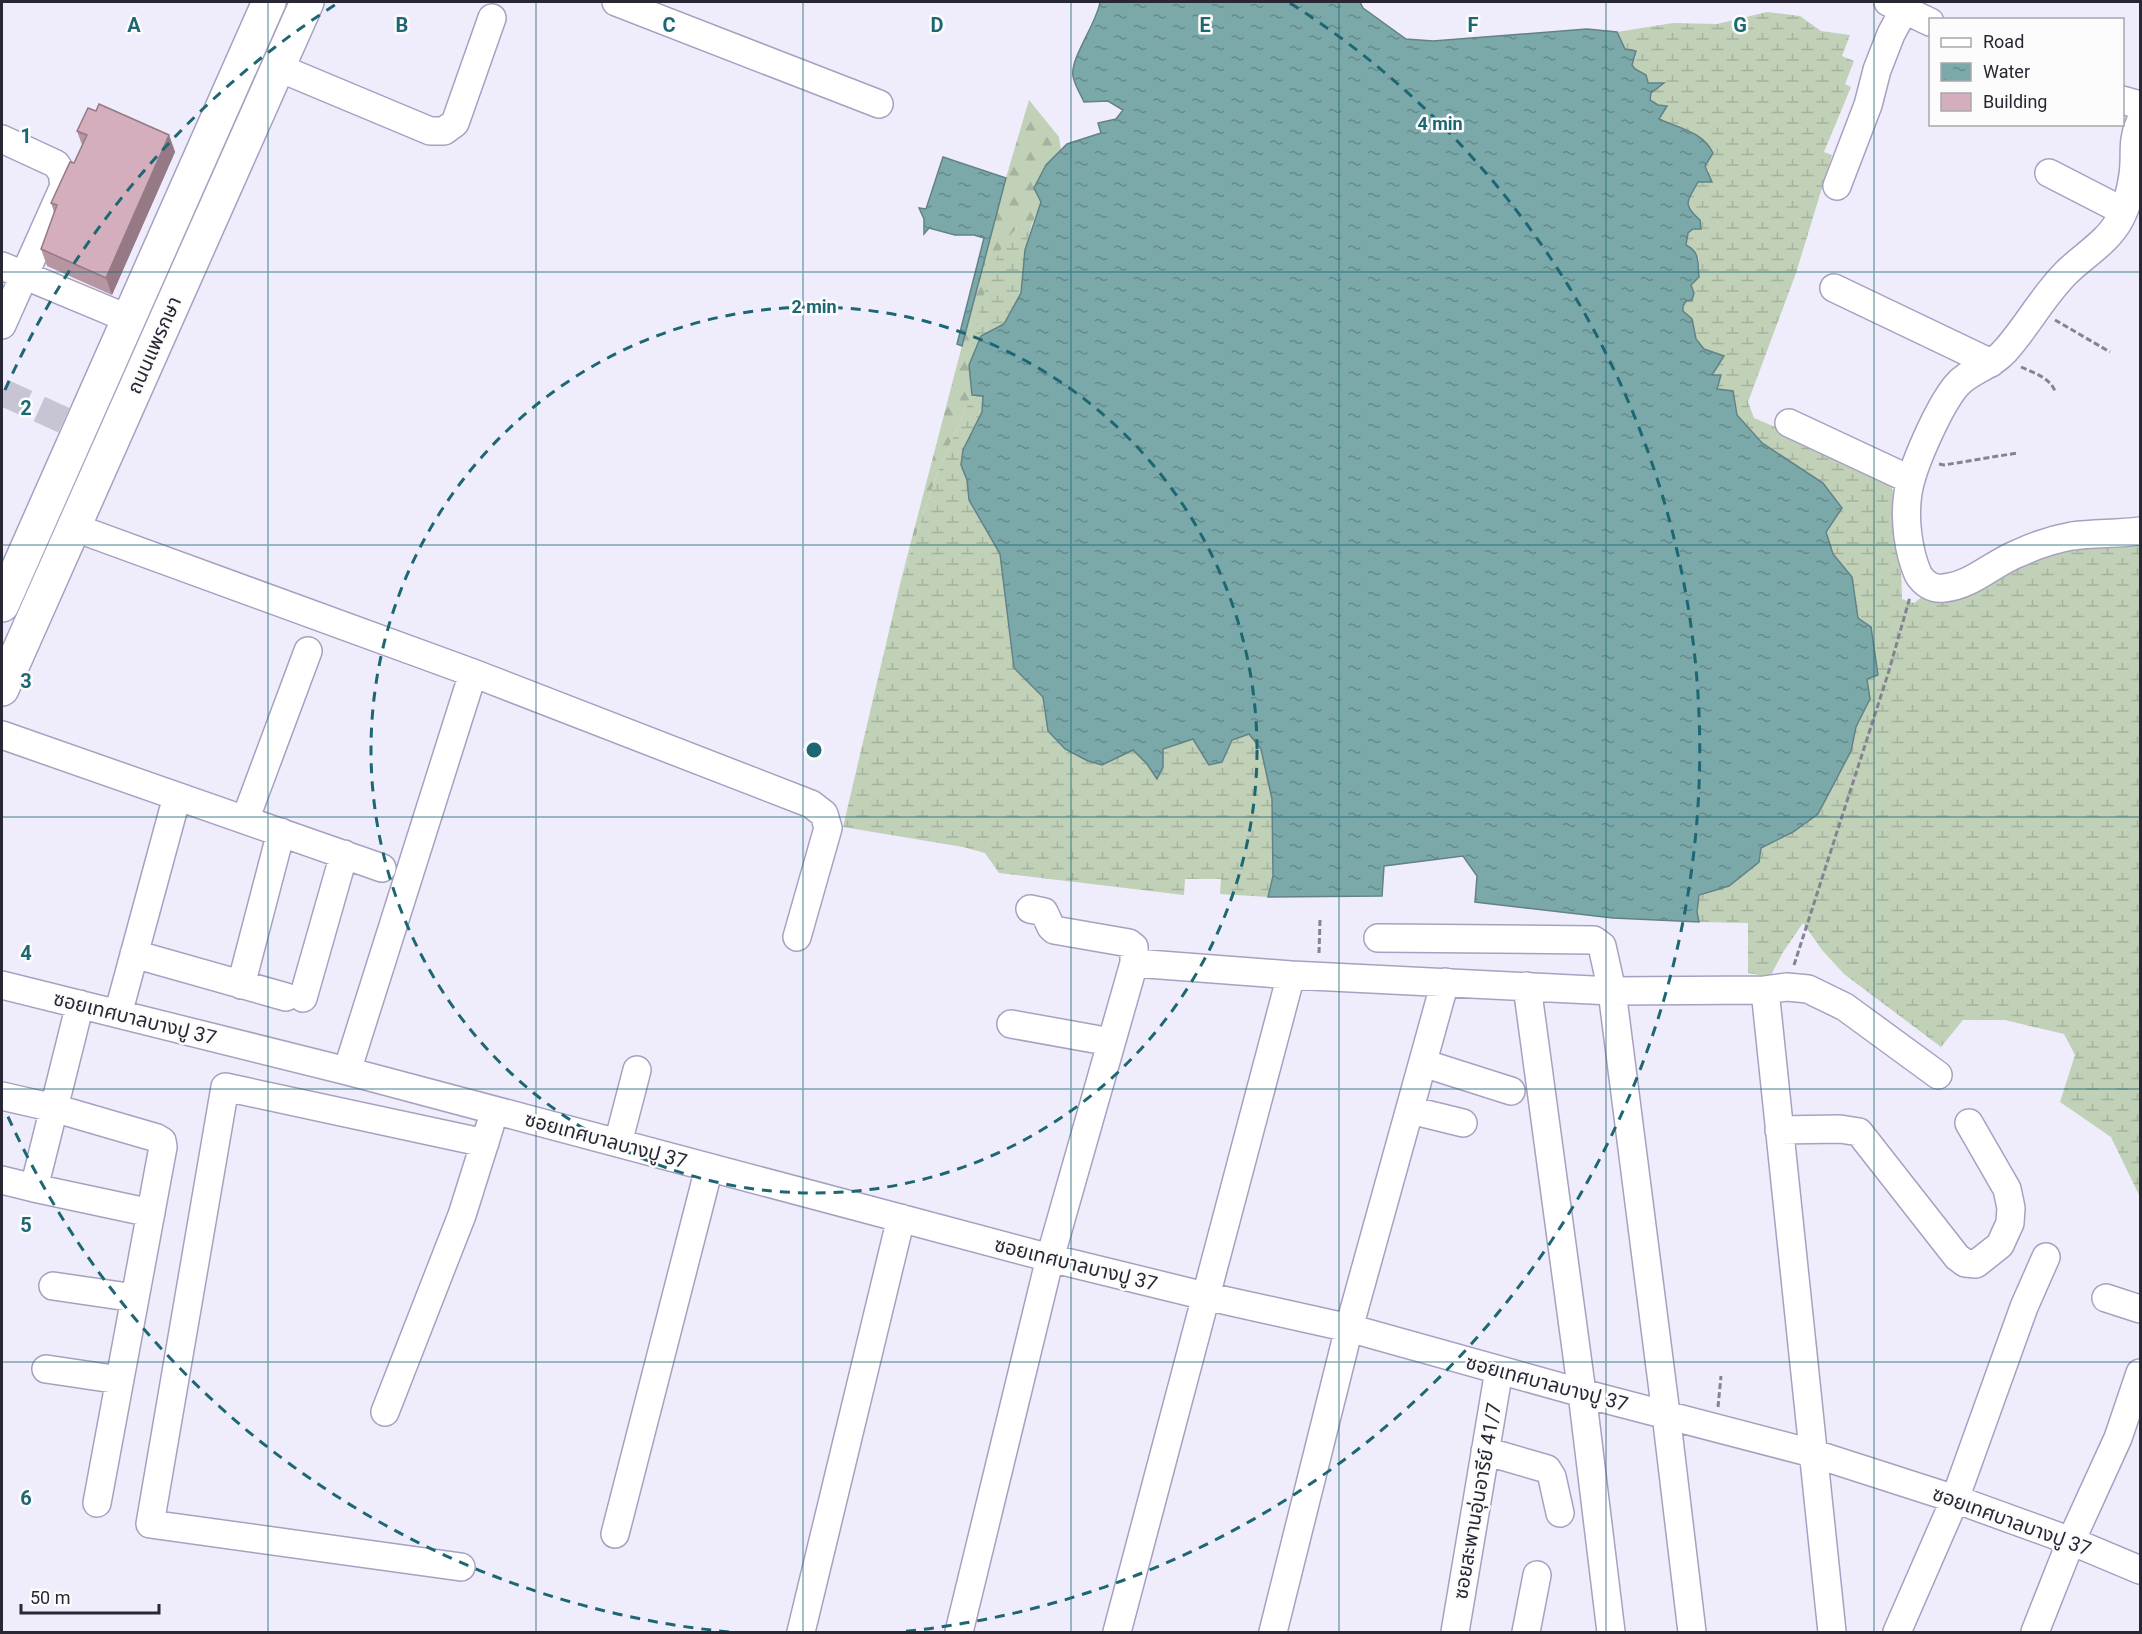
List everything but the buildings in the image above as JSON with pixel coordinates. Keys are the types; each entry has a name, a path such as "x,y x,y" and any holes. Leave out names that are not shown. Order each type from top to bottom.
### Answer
{"main road":[{"name":"ถนนแพรกษา","path":"2,605 269,2"},
{"name":"ถนนแพรกษา","path":"2,688 307,2"}],"street":[{"path":"616,2 879,104"},
{"path":"1837,186 1892,34 1896,6 1929,22"},
{"path":"278,67 430,131 444,131 455,123 492,18"},
{"path":"2124,101 2140,105"},
{"path":"2140,122 2135,134 2133,174 2123,212 2108,237 2051,289 1995,360 1973,372 1958,384 1943,404 1911,480 1907,519 1910,544 1918,574 1932,587 1942,589 1960,585 2018,553 2071,537 2140,531"},
{"path":"2,142 56,164 62,173 64,186 13,271 2,326"},
{"path":"2049,173 2123,212"},
{"path":"13,271 129,320"},
{"path":"1834,288 1995,360"},
{"path":"1789,423 1911,480"},
{"path":"73,527 473,673 810,804 824,814 828,828 797,937"},
{"path":"245,820 308,651"},
{"path":"347,1071 473,673"},
{"path":"2,735 382,867"},
{"path":"118,1014 173,811"},
{"path":"242,985 281,832"},
{"path":"134,954 295,998 344,854"},
{"path":"959,1632 1050,1258 1134,963 1134,947 1130,943 1054,930 1044,912 1030,909"},
{"path":"1378,938 1594,940 1602,946 1612,991 1692,1632"},
{"path":"1491,939 1493,985"},
{"path":"1134,963 1291,975 1612,991 1808,989 1845,1007 1938,1075"},
{"path":"1117,1632 1291,975"},
{"path":"1273,1632 1349,1328 1445,982"},
{"name":"ซอยเทศบาลบางปู 37","path":"2,985 347,1071 1050,1258 1349,1328 1582,1393 1812,1453 1955,1499 2071,1541 2140,1570"},
{"path":"1527,987 1582,1393 1611,1632"},
{"path":"1776,989 1779,1130 1832,1632"},
{"path":"33,1188 80,1004"},
{"path":"1011,1024 1111,1042"},
{"path":"1423,1063 1512,1091"},
{"path":"618,1143 637,1070"},
{"path":"461,1567 150,1524 225,1087 485,1143"},
{"path":"2,1096 54,1108 157,1138 162,1142 163,1147 97,1503"},
{"path":"1410,1110 1463,1123"},
{"path":"385,1412 462,1215 495,1111"},
{"path":"1779,1130 1840,1129 1859,1132 1957,1257 1965,1263 1976,1264 2000,1245 2010,1223 2011,1208 2007,1189 1969,1122"},
{"path":"615,1534 710,1167"},
{"path":"2,1180 151,1213"},
{"path":"801,1632 901,1218"},
{"path":"1897,1632 1955,1499 2024,1306 2046,1257"},
{"path":"53,1286 135,1298"},
{"path":"2106,1298 2140,1309"},
{"path":"46,1369 120,1380"},
{"name":"ซอยสะพานอุ่นอารีย์ 41/7","path":"1455,1632 1499,1370"},
{"path":"2035,1632 2071,1541 2118,1438 2140,1373"},
{"path":"1485,1451 1547,1469 1552,1477 1560,1513"},
{"path":"1526,1632 1538,1575"}],"path":[{"path":"2036,309 2110,352"},
{"path":"1995,360 2045,378 2052,383 2055,391"},
{"path":"1922,452 1938,464 1944,465 2017,453"},
{"path":"1776,989 1805,930 1888,674 1909,599"},
{"path":"1318,976 1320,920"},
{"path":"1716,1427 1721,1376"}],"green space":[{"path":"1767,12 1800,16 1821,31 1850,35 1842,56 1854,61 1845,84 1851,87 1824,152 1832,155 1796,273 1748,402 1754,418 1876,470 1891,483 1900,532 1902,599 1914,603 1923,596 1992,583 2050,551 2140,541 2140,1197 2111,1137 2060,1102 2075,1055 2064,1034 2005,1020 1963,1020 1941,1047 1844,974 1822,950 1803,923 1783,952 1770,977 1748,973 1748,923 1699,922 1697,912 1699,895 1729,886 1761,848 1793,832 1851,752 1856,727 1870,699 1867,679 1877,675 1871,627 1858,618 1852,578 1833,554 1826,532 1823,483 1762,443 1737,415 1733,391 1716,389 1712,375 1724,356 1704,349 1696,339 1692,319 1683,311 1686,300 1692,300 1691,285 1699,276 1697,267 1699,258 1686,246 1688,233 1693,229 1701,229 1700,221 1689,207 1689,195 1709,171 1666,122 1659,119 1658,105 1650,100 1651,93 1663,83 1648,83 1646,75 1635,69 1632,64 1636,56 1625,49 1617,32 1673,23 1717,24"},
{"path":"1029,100 1059,137 1061,150 1046,165 1041,202 1032,224 1016,228 969,365 972,395 938,471 901,580 1003,188"},
{"path":"1032,224 1025,250 1021,293 1004,324 981,336 969,365 984,294 997,257 1015,230"},
{"path":"972,395 983,396 982,412 963,450 961,465 967,480 969,500 1000,554 1014,668 1043,697 1045,715 1088,761 1102,765 1133,750 1147,764 1163,767 1163,749 1193,738 1209,764 1222,762 1232,740 1249,734 1261,749 1272,799 1273,876 1268,897 1220,894 1221,879 1185,879 1184,895 999,873 985,853 963,847 843,827 901,580 938,471"}],"water":[{"path":"1100,2 1360,2 1363,8 1406,39 1433,41 1587,29 1617,32 1625,49 1636,51 1632,65 1635,69 1646,75 1648,83 1664,83 1651,93 1650,100 1658,105 1667,106 1659,119 1697,135 1709,146 1713,153 1705,166 1712,182 1698,182 1688,202 1690,210 1700,220 1701,229 1693,229 1688,233 1686,245 1696,255 1699,277 1691,285 1694,293 1692,300 1686,301 1683,311 1692,319 1696,339 1704,349 1724,356 1712,375 1721,375 1717,389 1733,391 1737,415 1762,443 1823,483 1842,508 1826,532 1833,554 1852,577 1858,618 1871,627 1878,675 1867,679 1870,699 1856,727 1851,751 1818,814 1793,832 1761,848 1759,862 1729,886 1699,895 1697,912 1699,922 1613,918 1475,902 1477,876 1463,856 1384,866 1382,896 1268,897 1273,876 1272,799 1261,749 1249,734 1232,740 1222,762 1209,765 1193,739 1163,749 1163,767 1157,779 1147,764 1133,750 1102,765 1088,761 1065,749 1048,731 1043,697 1014,668 1000,554 969,500 967,480 961,465 963,450 982,412 983,396 972,395 969,365 981,336 1004,324 1021,293 1025,250 1041,202 1034,188 1046,165 1067,144 1101,133 1098,123 1116,119 1123,110 1108,101 1084,102 1073,76 1079,50"},
{"path":"943,157 1006,178 962,346 957,344 984,238 974,235 955,235 929,228 924,234 924,219 919,208 926,209"}],"tunnel":[{"path":"2,392 81,428"}]}
